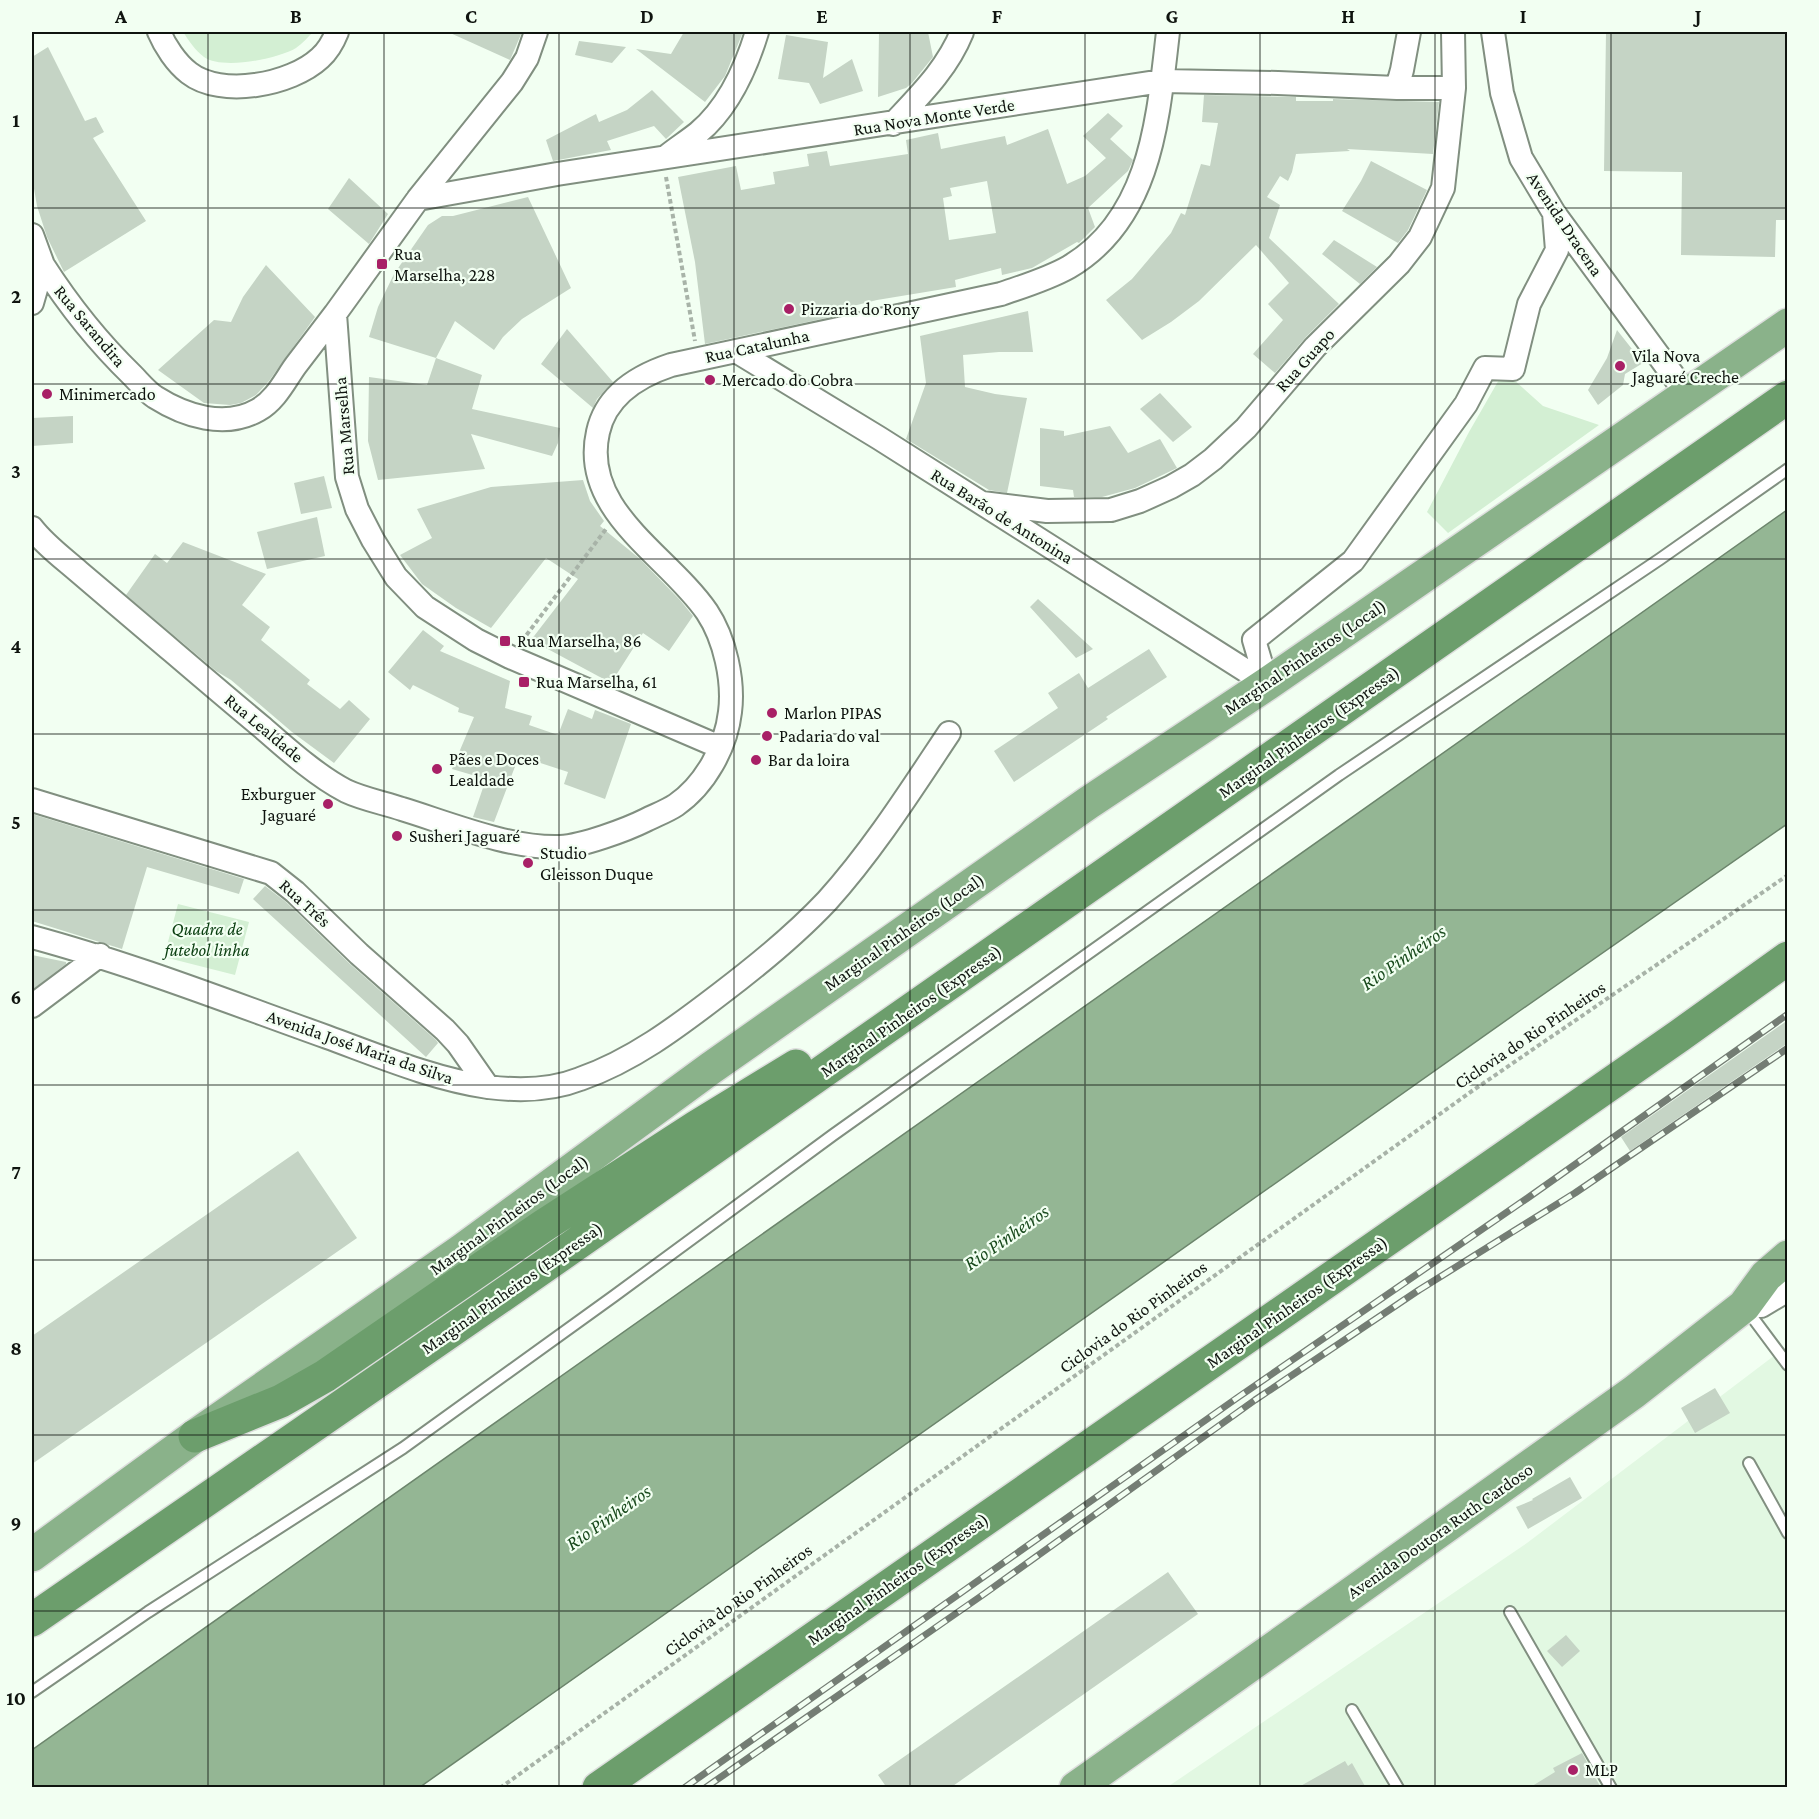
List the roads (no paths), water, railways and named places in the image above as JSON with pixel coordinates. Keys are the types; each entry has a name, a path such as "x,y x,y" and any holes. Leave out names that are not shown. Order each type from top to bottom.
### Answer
{"highway":[{"name":"Marginal Pinheiros (Local)","path":"32,1555 195,1436 461,1251 711,1068 1078,810 1267,684 1686,393 1788,325"},
{"name":"Marginal Pinheiros (Expressa)","path":"32,1620 945,987 1788,397"},
{"name":"Marginal Pinheiros (Expressa)","path":"599,1788 1788,958"},
{"path":"195,1436 281,1401 325,1376 543,1226 696,1127 831,1045 945,987"},
{"name":"Avenida Doutora Ruth Cardoso","path":"1076,1788 1634,1392 1744,1306 1766,1276 1788,1257"}],"street":[{"path":"159,32 176,60 189,73 202,80 237,87 287,78 307,68 327,50 337,32"},
{"path":"335,314 418,199 512,82 527,58 536,32"},
{"path":"663,159 699,132 716,113 734,87 748,60 757,32"},
{"path":"893,124 946,64 962,32"},
{"name":"Rua Catalunha","path":"720,747 730,715 731,682 724,650 709,615 687,586 617,514 598,477 594,455 598,427 606,409 633,382 648,373 671,365 1001,294 1047,278 1070,267 1092,251 1117,224 1135,195 1155,132 1168,32"},
{"path":"1396,88 1409,32"},
{"name":"Rua Guapo","path":"982,503 1047,511 1111,510 1140,501 1192,475 1246,428 1315,347 1399,264 1420,237 1443,188 1454,88 1453,32"},
{"name":"Avenida Dracena","path":"1493,32 1502,93 1521,158 1554,213 1686,393"},
{"name":"Rua Nova Monte Verde","path":"418,199 557,174 1162,81 1454,88"},
{"path":"1267,684 1254,640 1353,561 1466,404 1485,368 1513,369 1529,304 1557,250 1554,213"},
{"path":"32,235 43,265 32,303"},
{"name":"Rua Sarandira","path":"43,265 86,324 122,366 153,396 180,410 206,418 231,419 258,410 268,403 335,314"},
{"name":"Rua Marselha","path":"335,314 347,477 357,509 396,577 425,607 467,635 510,657 720,747"},
{"name":"Rua Barão de Antonina","path":"736,351 982,503 1267,684"},
{"name":"Rua Lealdade","path":"32,528 73,566 298,759 347,791 367,798 509,842 561,847 613,834 676,805 706,776 720,747"},
{"name":"Avenida José Maria da Silva","path":"32,937 100,955 430,1074 488,1087 523,1089 553,1086 579,1080 621,1062 683,1022 782,944 827,901 866,853 950,733"},
{"name":"Rua Três","path":"32,800 271,873 295,892 359,954 445,1030 458,1044 488,1087"},
{"path":"32,1006 100,955"},
{"path":"1744,1306 1761,1306 1788,1290"}],"lane":[{"path":"32,1692 148,1612 403,1448 842,1128 1339,775 1660,559 1788,469"},
{"path":"1744,1306 1788,1365"},
{"path":"1749,1463 1788,1533"},
{"path":"1510,1612 1611,1788"},
{"path":"1352,1710 1398,1788"}],"water":[{"name":"Rio Pinheiros","path":"1787,510 1787,824 420,1787 32,1787 32,1750"}],"railway":[{"path":"684,1788 1237,1398 1529,1197 1788,1014"},
{"path":"705,1788 984,1594 1255,1400 1419,1290 1575,1193 1788,1048"}],"place":[{"name":"Rua Marselha, 228","path":"382,264"},
{"name":"Pizzaria do Rony","path":"789,309"},
{"name":"Vila Nova Jaguaré Creche","path":"1620,366"},
{"name":"Mercado do Cobra","path":"710,380"},
{"name":"Minimercado","path":"47,394"},
{"name":"Rua Marselha, 86","path":"505,641"},
{"name":"Rua Marselha, 61","path":"524,682"},
{"name":"Marlon PIPAS","path":"772,713"},
{"name":"Padaria do val","path":"767,736"},
{"name":"Bar da loira","path":"756,760"},
{"name":"Pães e Doces Lealdade","path":"437,769"},
{"name":"Exburguer Jaguaré","path":"328,804"},
{"name":"Susheri Jaguaré","path":"397,836"},
{"name":"Studio Gleisson Duque","path":"528,863"},
{"name":"MLP","path":"1573,1770"}],"park label":[{"name":"Quadra de futebol linha","path":"207,939"}]}
